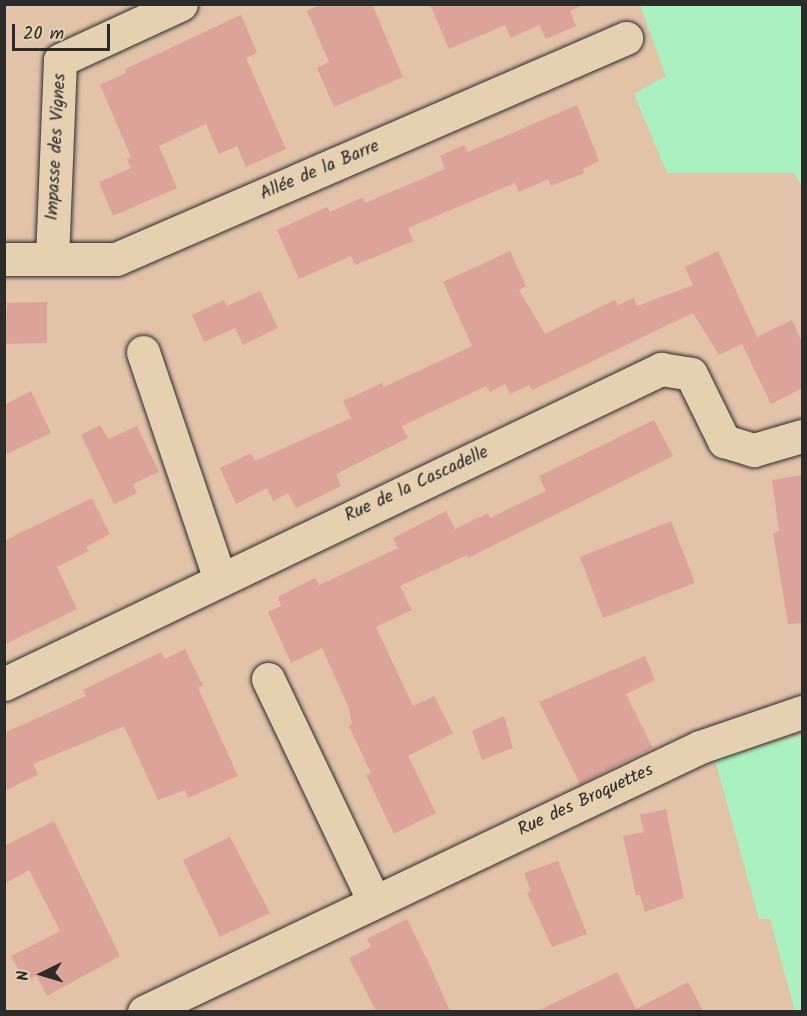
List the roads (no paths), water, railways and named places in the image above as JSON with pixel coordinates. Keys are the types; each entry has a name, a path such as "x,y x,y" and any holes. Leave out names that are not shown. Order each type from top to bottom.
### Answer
{"street":[{"name":"Impasse des Vignes","path":"52,259 60,60 181,4"},
{"name":"Allée de la Barre","path":"4,259 116,259 626,38"},
{"path":"143,352 220,579"},
{"name":"Rue de la Cascadelle","path":"4,684 661,369 691,374 724,441 754,450 802,436"},
{"path":"268,679 374,901"},
{"name":"Rue des Broquettes","path":"144,1011 700,747 802,712"}]}
